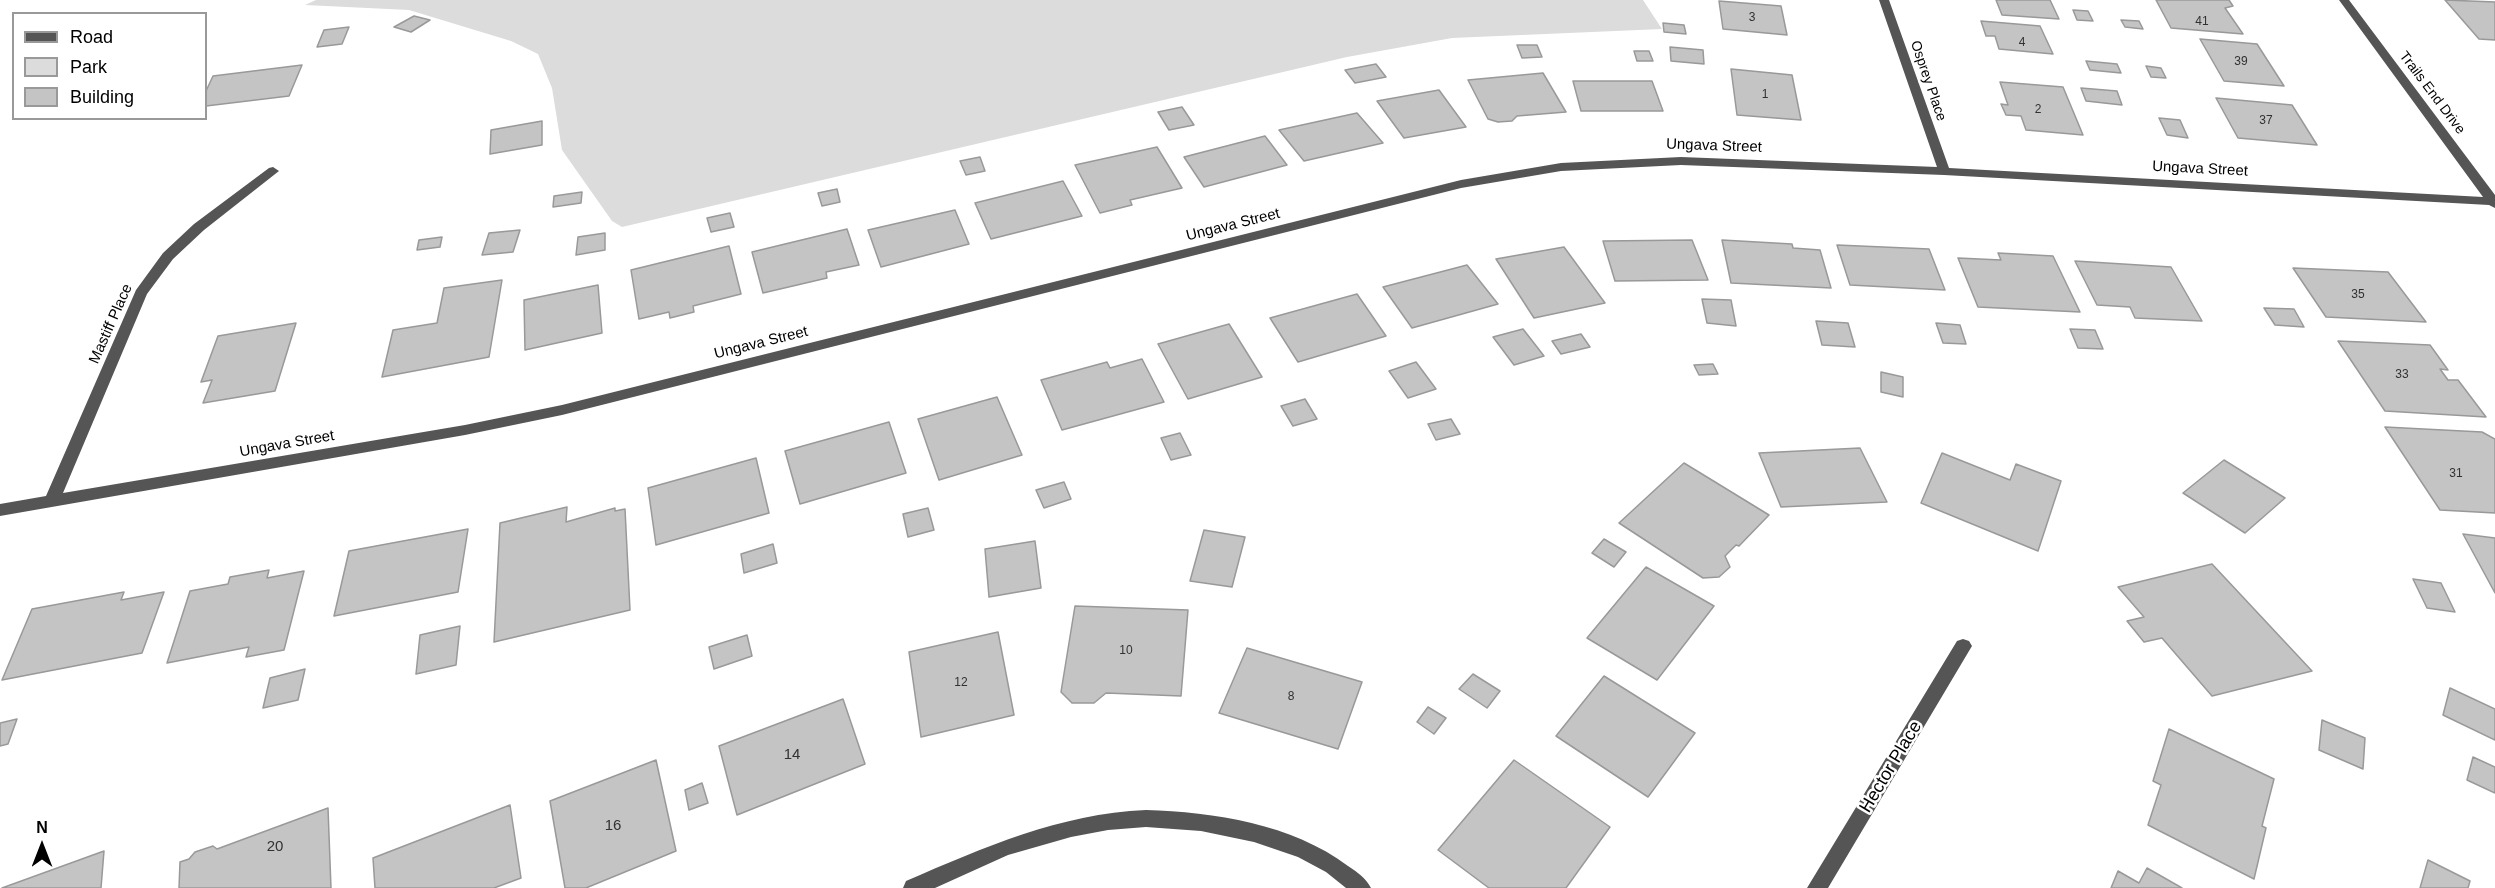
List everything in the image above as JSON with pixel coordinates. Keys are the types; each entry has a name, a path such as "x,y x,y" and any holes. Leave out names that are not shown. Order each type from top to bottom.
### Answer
{"street":[{"name":"Osprey Place","path":"1884,0 1944,171"},
{"name":"Trails End Drive","path":"2344,0 2494,202"},
{"name":"Ungava Street","path":"0,510 465,430 562,410 1510,174 1620,162 1681,161 1944,171 2494,202"},
{"name":"Mastiff Place","path":"52,501 141,293 168,256 191,234 273,171"},
{"name":"Hector Place","path":"1818,888 1963,646"},
{"path":"913,888 1019,842 1060,831 1120,820 1171,819 1222,826 1275,839 1329,863 1361,888"}],"green space":[{"path":"316,0 1643,0 1662,29 1452,38 1347,57 622,227 612,221 562,150 552,88 538,54 511,41 409,10 305,5"}],"building":[{"path":"1996,0 2050,0 2059,19 2002,15"},
{"path":"2156,0 2229,0 2233,6 2225,8 2243,34 2171,28"},
{"path":"2445,0 2495,2 2495,40 2479,39"},
{"path":"1719,1 1781,6 1787,35 1723,29"},
{"path":"2073,10 2088,11 2093,21 2077,20"},
{"path":"414,16 430,20 411,32 394,27"},
{"path":"2121,20 2139,21 2143,29 2125,27"},
{"path":"1981,21 2040,26 2053,54 1999,49 1995,36 1986,36"},
{"path":"1663,23 1684,25 1686,34 1664,32"},
{"path":"349,27 342,44 317,47 324,30"},
{"path":"2200,39 2257,44 2284,86 2224,81"},
{"path":"1517,45 1537,45 1542,57 1522,58"},
{"path":"1670,47 1703,50 1704,64 1671,61"},
{"path":"1634,51 1649,51 1653,61 1637,61"},
{"path":"2086,61 2117,64 2121,73 2090,70"},
{"path":"1376,64 1386,77 1355,83 1345,70"},
{"path":"302,65 289,96 207,106 207,89 213,76"},
{"path":"2146,66 2161,68 2166,78 2151,77"},
{"path":"1731,69 1792,75 1801,120 1737,115"},
{"path":"1543,73 1566,112 1517,116 1512,121 1498,122 1488,119 1468,80"},
{"path":"1573,81 1652,81 1663,111 1581,111"},
{"path":"2000,82 2063,87 2083,135 2026,130 2021,116 2006,115 2001,104 2008,105"},
{"path":"2081,88 2117,91 2122,105 2086,101"},
{"path":"1439,90 1466,127 1404,138 1377,101"},
{"path":"2216,98 2292,105 2317,145 2238,138"},
{"path":"1182,107 1194,125 1169,130 1158,112"},
{"path":"1357,113 1383,143 1304,161 1279,130"},
{"path":"2159,118 2180,120 2188,138 2167,135"},
{"path":"542,121 542,145 490,154 491,130"},
{"path":"1265,136 1287,165 1204,187 1184,157"},
{"path":"1157,147 1182,188 1130,200 1132,205 1100,213 1075,165"},
{"path":"980,157 985,171 966,175 960,161"},
{"path":"1063,181 1082,216 991,239 975,203"},
{"path":"837,189 840,202 822,206 818,193"},
{"path":"582,192 581,203 553,207 554,196"},
{"path":"955,210 969,244 881,267 868,230"},
{"path":"730,213 734,227 711,232 707,218"},
{"path":"847,229 859,265 826,272 827,278 763,293 752,252"},
{"path":"520,230 513,252 482,255 489,233"},
{"path":"605,233 605,250 576,255 578,237"},
{"path":"442,237 440,247 417,250 419,240"},
{"path":"1692,240 1708,280 1615,281 1603,241"},
{"path":"1722,240 1792,244 1793,248 1820,250 1831,288 1731,283"},
{"path":"1837,245 1929,249 1945,290 1850,285"},
{"path":"729,246 741,294 693,306 694,312 670,318 669,312 639,319 631,270"},
{"path":"1564,247 1605,303 1534,318 1496,259"},
{"path":"1998,253 2053,256 2080,312 1978,307 1958,258 2001,260"},
{"path":"2075,261 2171,267 2202,321 2135,318 2130,307 2097,305"},
{"path":"1467,265 1498,304 1412,328 1383,287"},
{"path":"2293,268 2388,272 2426,322 2326,317"},
{"path":"502,280 489,357 382,377 393,330 437,323 444,288"},
{"path":"598,285 602,333 525,350 524,300"},
{"path":"1357,294 1386,336 1298,362 1270,318"},
{"path":"1702,299 1731,300 1736,326 1707,323"},
{"path":"2264,308 2294,309 2304,327 2275,325"},
{"path":"1816,321 1848,323 1855,347 1822,345"},
{"path":"296,323 275,391 203,403 212,380 201,382 218,336"},
{"path":"1936,323 1960,325 1966,344 1943,343"},
{"path":"1229,324 1262,377 1188,399 1158,344"},
{"path":"1523,329 1544,356 1514,365 1493,337"},
{"path":"2070,329 2095,330 2103,349 2078,348"},
{"path":"1581,334 1590,347 1561,354 1552,341"},
{"path":"2338,341 2430,345 2448,370 2440,369 2448,380 2458,380 2486,417 2385,411"},
{"path":"1142,359 1164,402 1062,430 1041,380 1107,362 1110,368"},
{"path":"1416,362 1436,389 1408,398 1389,371"},
{"path":"1713,364 1718,374 1699,375 1694,365"},
{"path":"1881,372 1903,377 1903,397 1881,392"},
{"path":"997,397 1022,455 939,480 918,419"},
{"path":"1305,399 1317,419 1293,426 1281,406"},
{"path":"1451,419 1460,434 1436,440 1428,424"},
{"path":"889,422 906,473 800,504 785,451"},
{"path":"2385,427 2482,432 2495,439 2495,513 2440,510"},
{"path":"1180,433 1191,455 1171,460 1161,438"},
{"path":"1860,448 1887,502 1781,507 1759,453"},
{"path":"1942,453 2010,480 2016,464 2061,481 2038,551 1921,503"},
{"path":"756,458 769,513 656,545 648,488"},
{"path":"2224,460 2285,498 2245,533 2183,493"},
{"path":"1684,463 1769,515 1739,546 1736,545 1725,556 1730,567 1719,577 1703,578 1619,523"},
{"path":"1064,482 1071,499 1044,508 1036,490"},
{"path":"567,507 566,522 615,508 615,511 625,509 630,610 494,642 500,523"},
{"path":"928,508 934,530 908,537 903,514"},
{"path":"468,529 458,592 334,616 349,551"},
{"path":"1204,530 1245,537 1232,587 1190,581"},
{"path":"2463,534 2495,538 2495,593"},
{"path":"1604,539 1626,552 1614,567 1592,553"},
{"path":"1035,541 1041,588 989,597 985,549"},
{"path":"773,544 777,563 744,573 741,554"},
{"path":"2212,564 2312,671 2212,696 2162,638 2144,642 2127,621 2144,617 2118,587"},
{"path":"1646,567 1714,606 1657,680 1587,638"},
{"path":"269,570 267,578 304,571 284,650 246,657 249,647 167,663 190,591 228,584 230,577"},
{"path":"2413,579 2441,583 2455,612 2427,608"},
{"path":"124,592 121,600 164,592 142,653 2,680 32,609"},
{"path":"1075,606 1188,610 1181,696 1106,693 1094,703 1072,703 1061,692"},
{"path":"460,626 456,665 416,674 420,635"},
{"path":"998,632 1014,715 921,737 909,652"},
{"path":"747,635 752,656 714,669 709,647"},
{"path":"1247,648 1362,682 1338,749 1219,713"},
{"path":"305,669 298,700 263,708 270,678"},
{"path":"1473,674 1500,691 1487,708 1459,689"},
{"path":"1604,676 1695,733 1648,797 1556,736"},
{"path":"2450,688 2495,709 2495,740 2443,715"},
{"path":"843,699 865,764 737,815 719,746"},
{"path":"1428,707 1446,718 1434,734 1417,722"},
{"path":"17,719 8,744 0,746 0,723"},
{"path":"2322,720 2365,738 2363,769 2319,750"},
{"path":"2169,729 2274,779 2262,826 2266,828 2254,879 2148,825 2161,785 2153,781"},
{"path":"2473,757 2495,767 2495,793 2467,780"},
{"path":"656,760 676,851 586,888 565,888 550,801"},
{"path":"1514,760 1610,827 1566,888 1489,888 1438,850"},
{"path":"702,783 708,803 689,810 685,790"},
{"path":"510,805 521,878 494,888 375,888 373,858"},
{"path":"328,808 331,888 179,888 180,862 189,859 195,852 213,846 217,849"},
{"path":"104,851 101,888 2,888"},
{"path":"2428,860 2470,881 2468,888 2420,888"},
{"path":"2147,868 2182,888 2111,888 2118,871 2139,883"}]}
